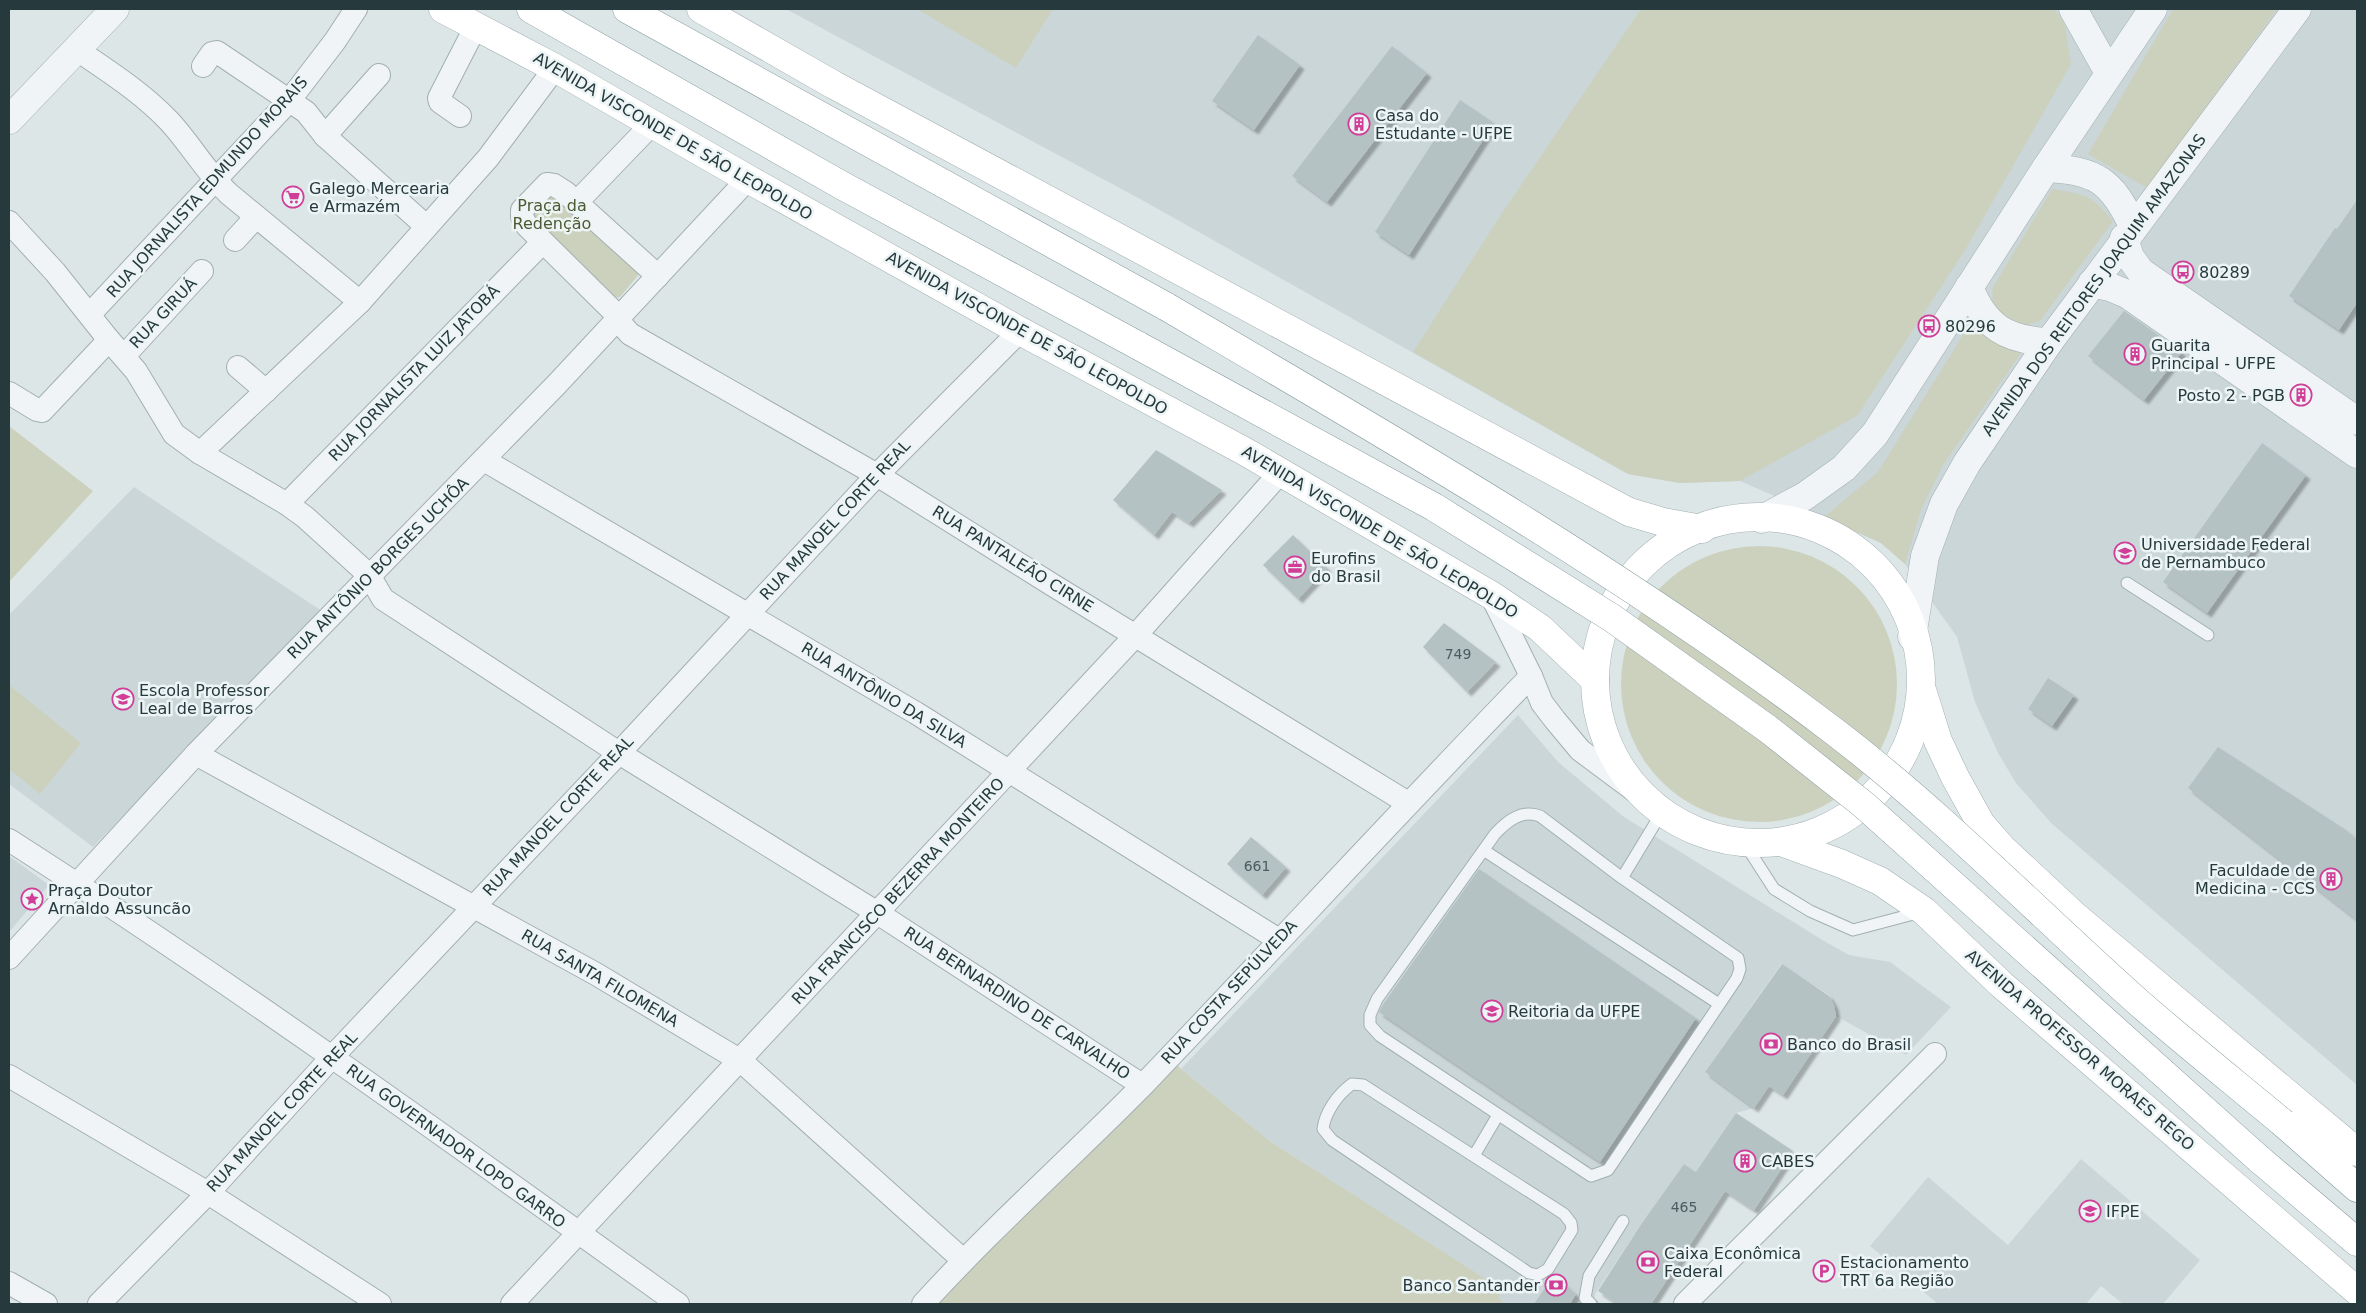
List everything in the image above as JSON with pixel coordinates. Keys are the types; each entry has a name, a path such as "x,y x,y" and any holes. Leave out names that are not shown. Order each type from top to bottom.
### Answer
{"main road":[{"name":"AVENIDA VISCONDE DE SÃO LEOPOLDO","path":"443,9 555,68 748,179 1020,331 1280,473 1491,595 1540,628 1595,680"},
{"path":"531,9 843,186 1434,507 1612,618 1768,729 1864,805 2259,1159 2357,1242"},
{"path":"627,9 1167,307 1428,460 1633,588 1832,730 1964,841 2139,1002 2357,1188"},
{"path":"701,9 834,85 1628,512 1663,522 1702,529"},
{"path":"1920,687 1917,715 1909,742 1896,767 1879,790 1858,809 1835,825 1809,836 1781,842 1745,844 1709,837 1676,822 1655,806 1617,762 1600,717 1595,680 1599,642 1606,616 1618,592 1634,570 1654,553 1677,538 1702,529 1762,520 1797,521 1830,532 1860,550 1884,574 1902,604 1912,638 1920,687 1938,741 1981,824 2002,849 2075,916 2357,1152"},
{"name":"AVENIDA PROFESSOR MORAES REGO","path":"1781,842 1842,864 1880,881 1924,911 2002,985 2357,1291"}],"street":[{"path":"9,120 115,9"},
{"name":"RUA JORNALISTA EDMUNDO MORAIS","path":"90,314 289,101 335,42 356,9"},
{"path":"2073,9 2110,73"},
{"path":"1762,520 1805,496 1844,468 1875,434 2046,168 2153,9"},
{"name":"AVENIDA DOS REITORES JOAQUIM AMAZONAS","path":"1912,638 1926,556 1944,504 1967,462 2049,342 2129,232 2297,9"},
{"path":"460,116 440,102 439,98 476,26"},
{"path":"76,49 119,79 162,114 175,128 214,180 360,302"},
{"path":"202,66 212,53 217,52 306,112 325,136 426,226"},
{"path":"200,453 360,302 488,158 555,68"},
{"path":"325,136 379,74"},
{"path":"652,124 576,202 658,276"},
{"path":"2046,168 2074,169 2101,180 2121,200 2129,232 2130,257 2141,272 2357,420"},
{"name":"RUA ANTÔNIO BORGES UCHÔA","path":"9,958 196,754 369,575 484,460 748,179"},
{"name":"RUA PANTALEÃO CIRNE","path":"576,202 559,188 547,184 524,206 522,217 542,243 620,317 622,326 630,334 877,475 1408,803"},
{"path":"235,240 256,217"},
{"name":"RUA BERNARDINO DE CARVALHO","path":"9,222 49,264 144,382 167,426 174,434 200,453 287,504 369,575 383,598 619,753 876,912 1142,1085"},
{"name":"RUA JORNALISTA LUIZ JATOBÁ","path":"287,504 542,243"},
{"name":"RUA GIRUÁ","path":"9,393 37,410 42,411 202,271"},
{"path":"2092,283 2110,287 2127,294 2357,454"},
{"path":"1969,287 1976,306 1989,322 2007,334 2027,341 2049,342"},
{"name":"RUA MANOEL CORTE REAL","path":"100,1304 208,1193 332,1057 619,753 877,475 1020,331"},
{"path":"238,367 266,390"},
{"name":"RUA ANTÔNIO DA SILVA","path":"484,460 748,612 916,713 1278,940"},
{"name":"RUA FRANCISCO BEZERRA MONTEIRO","path":"512,1304 741,1061 876,912 1136,635 1280,473"},
{"path":"1491,595 1532,676 1542,703 1580,750 1655,806"},
{"name":"RUA COSTA SEPÚLVEDA","path":"923,1304 963,1260 1142,1085 1408,803 1532,676"},
{"name":"RUA SANTA FILOMENA","path":"196,754 596,974 741,1061 963,1260"},
{"name":"RUA GOVERNADOR LOPO GARRO","path":"9,840 332,1057 678,1304"},
{"path":"1685,1304 1935,1054"},
{"path":"9,1076 208,1193 380,1304"},
{"path":"9,1283 46,1304"}],"lane":[{"path":"2127,583 2208,635"},
{"path":"1622,878 1655,806"},
{"path":"1531,813 1540,816 1622,878 1738,958 1740,970 1737,978 1608,1170 1591,1176 1380,1036 1370,1025 1370,1015 1377,999 1507,821 1531,813"},
{"path":"1745,844 1774,889 1810,911 1853,930 1924,911"},
{"path":"1484,851 1719,1004"},
{"path":"1352,1084 1364,1085 1475,1154 1564,1214 1571,1223 1572,1230 1569,1237 1548,1270 1538,1275 1529,1273 1332,1140 1323,1129 1324,1119 1342,1091 1352,1084"},
{"path":"1475,1154 1498,1116"},
{"path":"1591,1304 1585,1298 1589,1276 1623,1221"}],"shaded area":[{"name":"Universidade Federal de Pernambuco","path":"786,9 2357,9 2357,1085 2051,823 2016,783 1998,753 1975,702 1957,637 1905,564 1881,543 1740,481 1680,483 1628,474 1142,200"},
{"name":"Escola Professor Leal de Barros","path":"134,487 322,611 93,847 9,784 9,615"},
{"name":"Reitoria da UFPE","path":"1518,715 1558,762 1624,817 1849,955 1890,962 1951,1007 1906,1055 1836,1016 1834,1005 1829,995 1781,964 1705,1072 1754,1108 1736,1113 1697,1172 1684,1164 1595,1294 1595,1298 1601,1304 1504,1304 1499,1297 1502,1290 1271,1142 1181,1069"},
{"path":"9,856 49,885 9,932"},
{"name":"IFPE","path":"2081,1159 2200,1260 2163,1304 2123,1304 2101,1286 2086,1304 1938,1304 1870,1246 1928,1177 2008,1245"}],"green space":[{"path":"917,9 1053,9 1016,68"},
{"path":"1641,9 2054,9 2065,25 2071,64 1967,247 1857,416 1740,481 1680,483 1628,474 1413,352 1500,216"},
{"path":"2173,9 2277,9 2147,188 2088,154"},
{"path":"2052,189 2072,192 2087,197 2106,212 2113,221 2040,321 2020,327 1998,313 1993,302 1993,287"},
{"name":"Praça da Redenção","path":"550,190 640,273 620,297 614,298 566,254 528,211"},
{"path":"1976,314 2026,346 1943,465 1921,510 1905,564 1881,543 1824,517 1878,472"},
{"path":"9,426 93,491 9,582"},
{"path":"1759,546 1786,549 1812,556 1836,569 1857,586 1874,607 1887,631 1894,657 1897,684 1894,711 1887,737 1874,761 1857,782 1836,799 1812,812 1786,819 1759,822 1732,819 1706,812 1682,799 1661,782 1644,761 1631,737 1624,711 1621,684 1624,657 1631,631 1644,607 1661,586 1682,569 1706,556 1732,549"},
{"path":"9,685 81,743 40,794 9,769"},
{"path":"1169,1056 1181,1069 1271,1142 1503,1290 1499,1297 1504,1304 923,1304"}],"building":[{"path":"1258,35 1300,65 1254,130 1212,101"},
{"name":"Casa do Estudante - UFPE","path":"1392,46 1427,73 1327,202 1292,176"},
{"name":"Casa do Estudante - UFPE","path":"1460,100 1494,123 1409,255 1375,232"},
{"path":"2357,200 2357,303 2339,330 2289,296 2335,228 2337,229"},
{"name":"Guarita Principal - UFPE","path":"2124,311 2182,352 2144,400 2088,356"},
{"path":"2262,443 2306,475 2207,613 2163,582"},
{"path":"1156,450 1222,490 1189,523 1172,512 1154,535 1113,500"},
{"name":"Eurofins do Brasil","path":"1293,535 1327,568 1298,599 1263,565"},
{"path":"1444,623 1496,662 1467,692 1423,647"},
{"path":"2048,678 2074,695 2052,726 2028,709"},
{"name":"Faculdade de Medicina - CCS","path":"2218,747 2346,830 2357,841 2357,920 2188,788"},
{"path":"1251,837 1286,867 1262,895 1227,864"},
{"path":"1479,869 1696,1018 1600,1162 1379,1012"},
{"name":"Banco do Brasil","path":"1782,964 1829,996 1834,1005 1836,1016 1783,1095 1769,1086 1754,1108 1705,1072"},
{"path":"1736,1113 1793,1151 1754,1210 1725,1191 1651,1304 1618,1304 1598,1291 1642,1223 1684,1164 1696,1172"},
{"name":"Banco Santander","path":"1554,1275 1576,1294 1570,1304 1534,1304"}],"place":[{"name":"Casa do Estudante - UFPE","path":"1359,124"},
{"name":"Galego Mercearia e Armazém","path":"293,197"},
{"name":"80289","path":"2183,272"},
{"name":"80296","path":"1929,326"},
{"name":"Guarita Principal - UFPE","path":"2135,354"},
{"name":"Posto 2 - PGB","path":"2301,395"},
{"name":"Universidade Federal de Pernambuco","path":"2125,553"},
{"name":"Eurofins do Brasil","path":"1295,567"},
{"name":"Escola Professor Leal de Barros","path":"123,699"},
{"name":"Faculdade de Medicina - CCS","path":"2331,879"},
{"name":"Praça Doutor Arnaldo Assuncão","path":"32,899"},
{"name":"Reitoria da UFPE","path":"1492,1011"},
{"name":"Banco do Brasil","path":"1771,1044"},
{"name":"CABES","path":"1745,1161"},
{"name":"IFPE","path":"2090,1211"},
{"name":"Caixa Econômica Federal","path":"1648,1262"},
{"name":"Estacionamento TRT 6a Região","path":"1824,1271"},
{"name":"Banco Santander","path":"1556,1285"}]}
